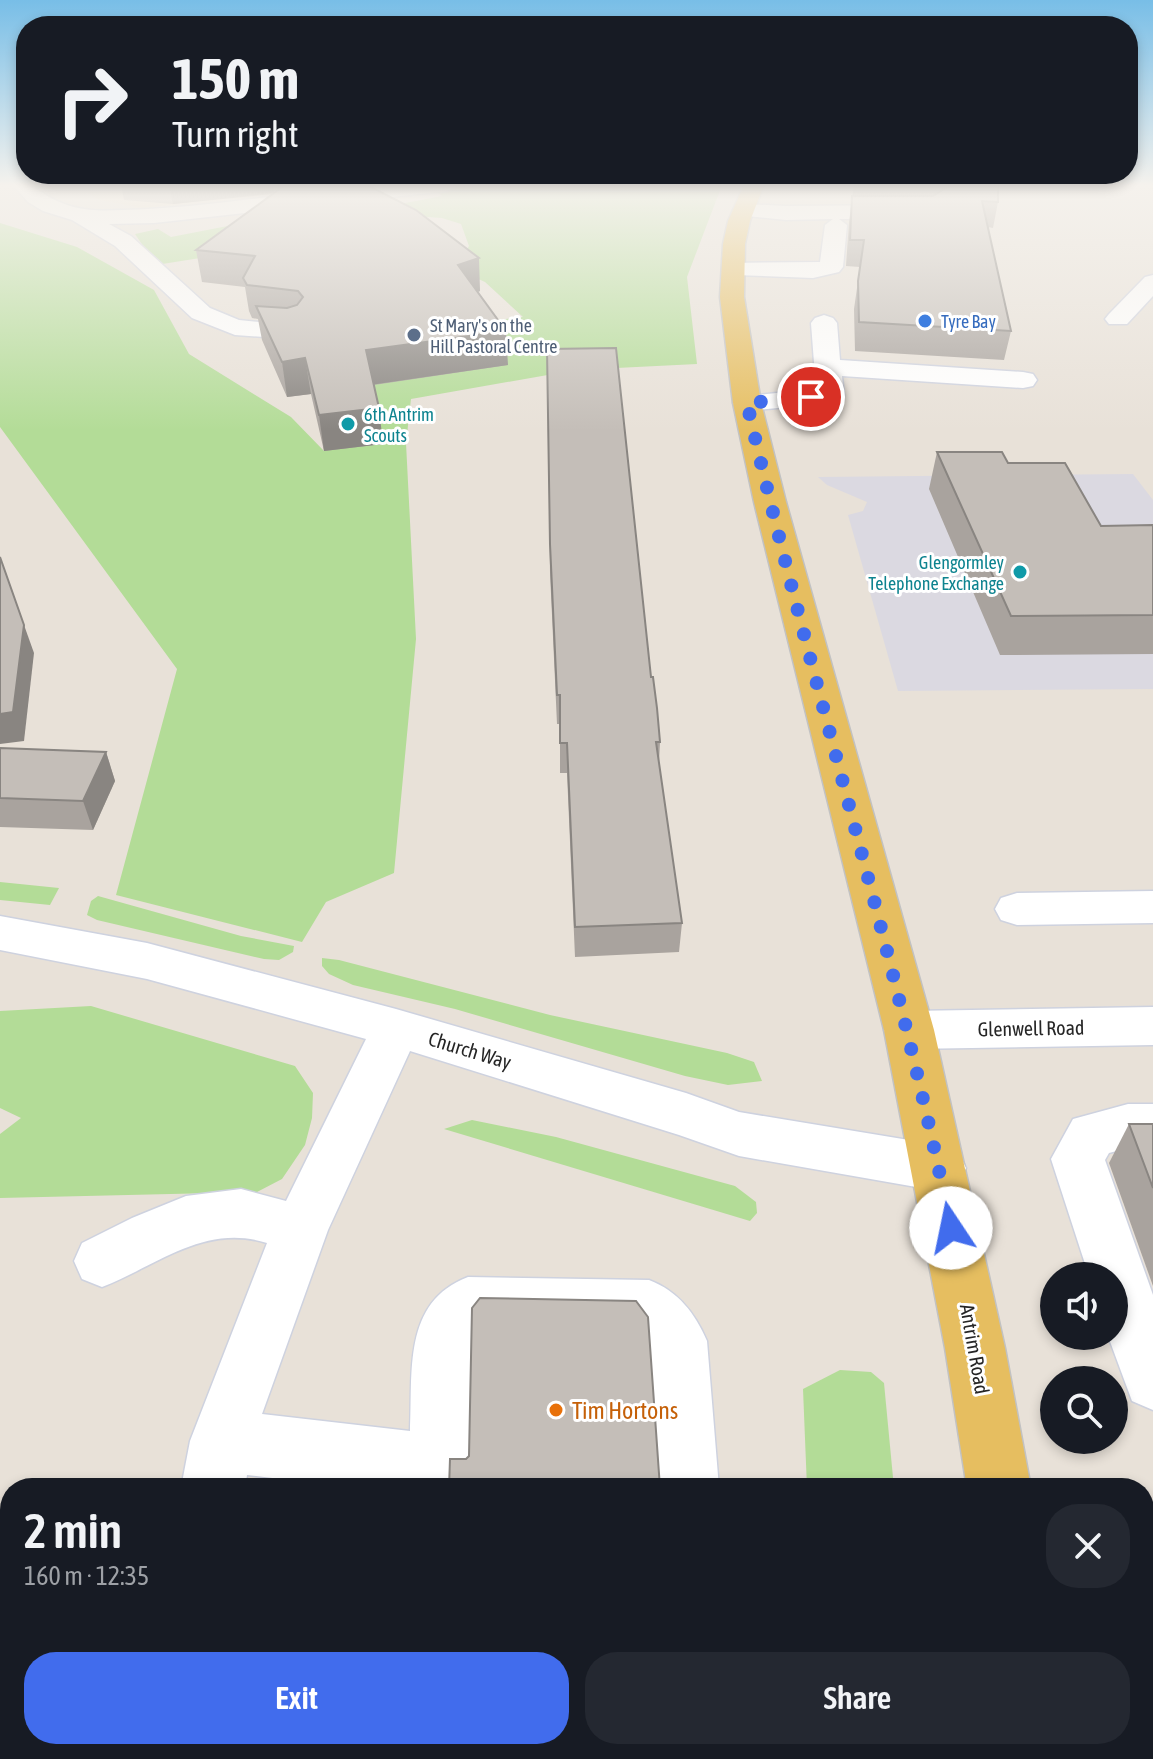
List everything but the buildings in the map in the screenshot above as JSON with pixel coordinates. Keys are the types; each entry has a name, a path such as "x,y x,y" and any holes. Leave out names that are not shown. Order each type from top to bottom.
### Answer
{"main road":[{"name":"Antrim Road","path":"735,268 732,297 747,403 770,502 909,1030 975,1348 997,1478"}],"street":[{"path":"151,267 201,313 235,327 292,331"},
{"path":"735,268 813,271 831,267"},
{"path":"1126,328 1153,282"},
{"path":"747,403 830,396 824,323"},
{"path":"828,367 1023,380"},
{"path":"1017,909 1153,907"},
{"name":"Church Way","path":"0,933 147,961 396,1028 686,1115 739,1134 939,1168"},
{"name":"Glenwell Road","path":"909,1030 1153,1026"},
{"path":"396,1028 300,1230 217,1464 439,1477 444,1334 468,1304 649,1307 677,1341 686,1478"},
{"path":"1153,1126 1128,1126 1092,1135 1078,1159 1153,1380"},
{"path":"102,1261 170,1227 211,1214 244,1213 300,1230"}],"shaded area":[{"name":"Glengormley Telephone Exchange","path":"1133,474 1153,500 1153,689 898,691 848,515 863,511 867,502 827,485 818,477"}],"green space":[{"path":"0,267 113,267 154,290 189,354 291,417 324,451 366,386 477,322 523,317 485,282 474,277 470,267 691,267 687,277 697,364 576,370 411,399 406,443 416,639 394,873 326,902 302,942 116,895 177,669 0,427"},
{"path":"0,882 59,888 50,905 0,900"},
{"path":"98,896 241,936 294,946 293,952 279,960 264,959 97,920 87,915 91,901"},
{"path":"322,958 550,1015 727,1053 754,1062 762,1081 728,1085 685,1076 455,1009 353,985 329,974 322,966"},
{"path":"91,1006 295,1066 313,1093 312,1118 305,1145 282,1179 257,1192 0,1198 0,1134 21,1118 0,1108 0,1011"},
{"path":"472,1120 556,1137 735,1186 756,1202 757,1213 750,1221 444,1129"},
{"path":"840,1370 871,1372 884,1383 893,1478 807,1478 803,1389"}],"place":[{"name":"Tyre Bay","path":"925,321"},
{"name":"St Mary's on the Hill Pastoral Centre","path":"414,335"},
{"name":"6th Antrim Scouts","path":"348,424"},
{"name":"Glengormley Telephone Exchange","path":"1020,572"},
{"name":"Tim Hortons","path":"556,1410"}],"route":[{"path":"811,397 747,403 770,502 909,1030 951,1228"}]}
